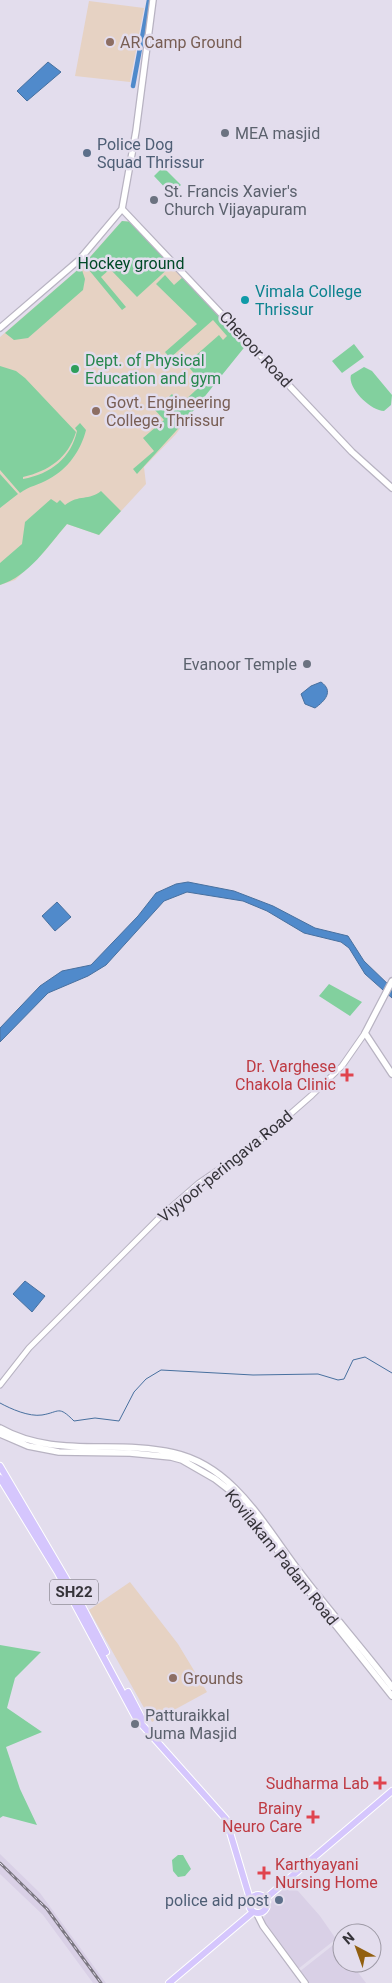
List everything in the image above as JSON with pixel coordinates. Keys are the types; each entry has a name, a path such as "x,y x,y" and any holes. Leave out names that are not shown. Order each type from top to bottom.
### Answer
{"main road":[{"path":"0,328 79,260 122,209 136,131 153,0"},
{"name":"Cheroor Road","path":"122,209 352,452 392,488"},
{"path":"392,982 365,1033 392,1074"},
{"name":"Kovilakam Padam Road","path":"0,1428 28,1440 56,1447 122,1448 176,1453 218,1474 248,1502 301,1574 392,1687"},
{"name":"Kovilakam Padam Road","path":"0,1434 28,1446 59,1452 130,1453 171,1457 182,1460 215,1479 237,1496 298,1578 392,1696"},
{"name":"SH22","path":"0,1466 81,1604 134,1702 141,1722"},
{"name":"SH22","path":"0,1478 58,1573 136,1718 226,1819 250,1899"},
{"path":"265,1899 392,1791"},
{"path":"265,1899 256,1896 250,1899 253,1912 305,1983"},
{"path":"169,1983 242,1920 253,1912 266,1909 265,1899"}],"street":[{"name":"Viyyoor-peringava Road","path":"0,1385 29,1348 160,1217 199,1183 256,1144 312,1094 342,1066 365,1033"}],"shaded area":[{"name":"AR Camp Ground","path":"89,1 144,8 130,82 75,76"},
{"name":"Govt. Engineering College, Thrissur","path":"122,221 133,222 247,344 204,395 176,434 144,467 146,484 99,535 67,524 44,552 15,580 0,585 0,337 81,267"},
{"path":"130,1582 178,1644 207,1692 152,1722 89,1610"},
{"path":"0,1854 40,1893 106,1983 93,1983 43,1915 0,1874"},
{"path":"291,1883 320,1916 332,1933 332,1942 298,1969 265,1925 264,1918 275,1896"},
{"path":"332,1946 332,1973 358,1973 366,1983 307,1983 299,1972"}],"green space":[{"path":"163,167 181,185 171,194 154,176"},
{"name":"Hockey ground","path":"122,221 133,222 172,265 137,297 110,269 101,277 126,307 122,310 84,264"},
{"path":"81,267 85,279 83,290 28,338 14,340 5,333"},
{"path":"165,275 174,285 183,277 247,344 185,421 137,474 133,469 154,451 143,438 164,420 155,410 172,394 178,401 181,399 184,401 207,380 202,374 198,378 186,364 219,335 223,340 227,336 213,320 170,358 165,352 197,324 156,284"},
{"path":"354,344 364,357 342,373 332,361"},
{"path":"0,366 16,371 25,378 76,432 63,456 49,467 23,477 23,479 51,469 65,457 70,449 77,431 75,428 80,423 86,430 77,452 62,470 42,483 20,493 0,470"},
{"path":"364,367 372,371 392,395 391,405 384,411 367,403 353,386 351,375"},
{"path":"0,474 18,494 0,508"},
{"path":"101,491 121,511 99,535 67,524 29,568 10,581 0,585 0,563 22,544 25,522 51,499 57,503 60,500 65,505"},
{"path":"329,984 362,1002 350,1016 319,996"},
{"path":"0,1645 41,1652 15,1678 7,1708 42,1732 6,1747 20,1789 37,1825 3,1816 0,1818"},
{"path":"178,1855 183,1855 191,1869 185,1876 178,1877 173,1871 172,1860"}],"water":[{"path":"48,62 61,72 27,101 17,91"},
{"path":"321,682 327,689 325,699 315,708 305,704 301,694 311,686"},
{"path":"188,882 234,891 273,906 315,928 348,936 364,961 392,988 392,998 365,974 349,948 341,942 304,933 267,911 243,901 187,892 164,901 106,965 88,976 48,993 0,1042 0,1028 40,986 62,971 91,965 138,916 156,893 176,884"},
{"path":"57,902 71,917 55,931 42,916"},
{"path":"25,1281 45,1296 32,1312 13,1294"}],"waterway":[{"path":"133,86 149,0"},
{"path":"0,1403 32,1415 62,1411 74,1421 95,1418 119,1421 134,1392 146,1379 161,1370 253,1375 318,1374 338,1380 344,1379 353,1360 365,1357 392,1373"}],"railway":[{"path":"0,1863 47,1909 101,1983"}],"place":[{"name":"AR Camp Ground","path":"110,42"},
{"name":"MEA masjid","path":"225,133"},
{"name":"Police Dog Squad Thrissur","path":"87,153"},
{"name":"St. Francis Xavier's Church Vijayapuram","path":"154,200"},
{"name":"Vimala College Thrissur","path":"245,300"},
{"name":"Dept. of Physical Education and gym","path":"75,369"},
{"name":"Govt. Engineering College, Thrissur","path":"96,411"},
{"name":"Evanoor Temple","path":"307,664"},
{"name":"Dr. Varghese Chakola Clinic","path":"347,1075"},
{"name":"Grounds","path":"173,1678"},
{"name":"Patturaikkal Juma Masjid","path":"135,1724"},
{"name":"Sudharma Lab","path":"380,1783"},
{"name":"Brainy Neuro Care","path":"313,1817"},
{"name":"Karthyayani Nursing Home","path":"264,1873"},
{"name":"police aid post","path":"279,1900"}]}
